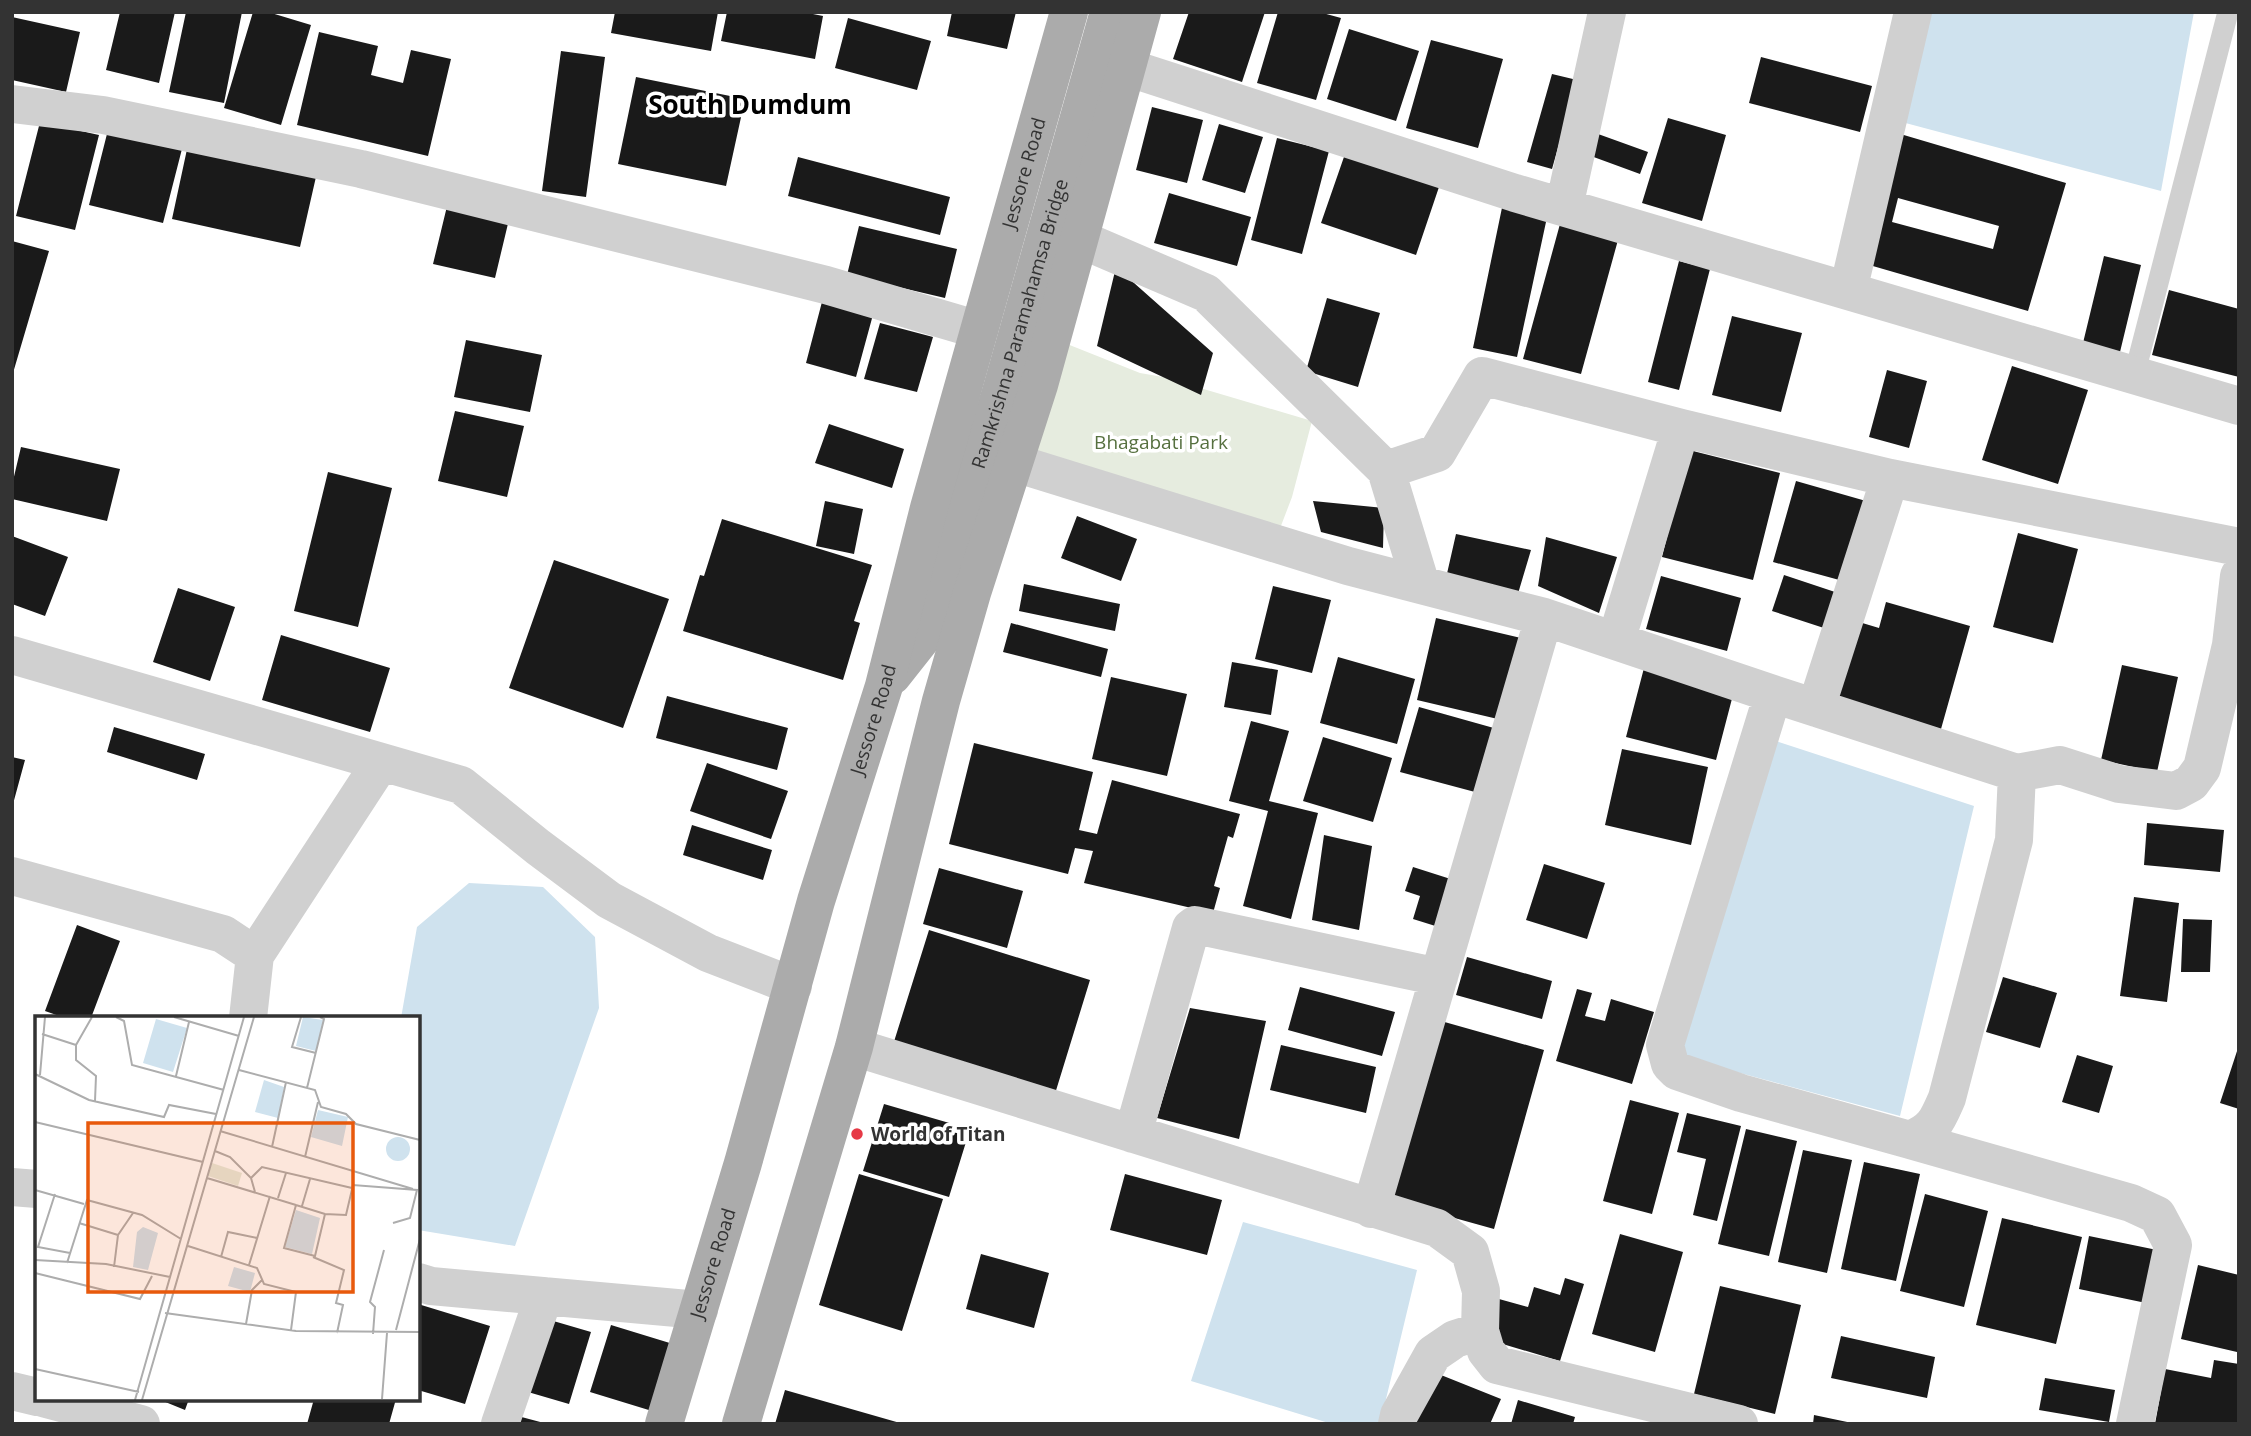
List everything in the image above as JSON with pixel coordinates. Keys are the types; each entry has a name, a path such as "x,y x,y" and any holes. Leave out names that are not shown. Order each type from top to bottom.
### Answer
{"main road":[{"name":"Jessore Road","path":"664,1424 816,901 884,686 929,508 1069,12"},
{"name":"Ramkrishna Paramahamsa Bridge","path":"926,634 1001,392 1108,12"},
{"path":"741,1424 854,1047 941,701 972,593 1015,463 1142,12"},
{"path":"884,686 926,634"},
{"path":"926,634 941,701"}],"street":[{"path":"1564,207 1607,12"},
{"path":"1848,291 1913,12"},
{"path":"1126,67 1564,207 2239,406"},
{"path":"12,104 103,115 362,169 826,285 979,330"},
{"path":"1080,239 1206,293 1386,470 1421,585"},
{"path":"1386,470 1437,453 1482,376 1681,428 1890,478 2239,547"},
{"path":"1615,641 1681,428"},
{"path":"1015,463 1348,566 1544,617 2017,773 2060,765 2130,786 2176,791 2192,783 2202,768 2231,645 2239,576"},
{"path":"1816,708 1890,478"},
{"path":"1371,1209 1544,617"},
{"path":"12,655 461,785 610,900 708,953 793,986"},
{"path":"1773,694 1665,1045 1667,1056 1677,1071 1741,1093 2131,1203 2157,1216 2173,1245 2135,1424"},
{"path":"248,1016 255,955 381,762"},
{"path":"1910,1140 1927,1133 1938,1120 1948,1098 2014,840 2017,773"},
{"path":"12,876 223,934 255,955"},
{"path":"1133,1134 1191,928 1195,925 1439,977"},
{"path":"854,1047 1437,1228 1470,1252 1481,1292 1480,1331 1486,1351 1497,1365 1739,1424"},
{"path":"12,1187 35,1189"},
{"path":"420,1283 431,1286 699,1310"},
{"path":"500,1424 544,1296"},
{"path":"1397,1424 1399,1415 1433,1354 1455,1339 1480,1331"},
{"path":"12,1391 35,1397"},
{"path":"54,1401 141,1424"}],"lane":[{"path":"2134,376 2228,12"}],"green space":[{"name":"Bhagabati Park","path":"1052,338 1140,373 1163,377 1312,421 1292,497 1279,531 1018,453"}],"water":[{"path":"1924,12 2194,12 2161,191 1898,121"},
{"path":"1770,739 1974,806 1900,1116 1677,1056"},
{"path":"469,883 543,887 595,937 599,1008 515,1246 420,1230 420,1016 401,1016 417,927"},
{"path":"1243,1222 1417,1270 1380,1424 1332,1424 1191,1381"}],"building":[{"path":"120,12 175,12 159,83 106,70"},
{"path":"186,12 242,12 224,103 169,92"},
{"path":"253,12 268,12 311,25 281,125 224,108"},
{"path":"615,12 718,12 711,51 611,33"},
{"path":"727,12 803,12 823,16 815,59 721,41"},
{"path":"952,12 1016,12 1007,49 947,36"},
{"path":"1189,12 1265,12 1242,82 1173,59"},
{"path":"1278,12 1319,12 1341,18 1316,100 1257,83"},
{"path":"12,17 80,32 66,92 12,80"},
{"path":"848,18 931,41 917,90 835,68"},
{"path":"1349,29 1419,51 1396,121 1327,99"},
{"path":"319,32 378,46 371,75 403,83 411,50 451,59 428,156 297,125"},
{"path":"1431,40 1503,59 1478,148 1406,128"},
{"path":"561,51 605,57 586,197 542,191"},
{"path":"1761,57 1872,86 1860,132 1749,103"},
{"path":"1552,74 1577,80 1552,169 1527,162"},
{"path":"636,77 745,99 726,186 618,164"},
{"path":"1152,107 1203,120 1187,183 1136,170"},
{"path":"1668,118 1726,135 1702,221 1642,203"},
{"path":"40,122 99,135 75,230 16,216"},
{"path":"1219,124 1263,137 1245,193 1202,180"},
{"path":"109,126 183,145 163,223 89,205"},
{"path":"1587,130 1648,152 1640,174 1580,152"},
{"path":"1897,133 2066,183 2028,311 1859,262","holes":["1898,198 1999,226 1993,249 1892,222"]},
{"path":"1277,138 1329,151 1302,254 1251,240"},
{"path":"189,140 318,168 300,247 172,219"},
{"path":"1345,154 1439,187 1416,255 1321,223"},
{"path":"798,157 950,197 940,235 788,196"},
{"path":"1169,193 1251,217 1237,266 1154,243"},
{"path":"449,198 511,211 495,278 433,264"},
{"path":"1504,198 1549,208 1517,357 1473,348"},
{"path":"1560,224 1618,240 1581,374 1523,359"},
{"path":"859,226 957,249 945,298 847,275"},
{"path":"12,241 49,251 13,373 12,373"},
{"path":"2104,256 2141,265 2120,352 2083,343"},
{"path":"1679,261 1710,269 1679,390 1648,382"},
{"path":"1116,267 1213,353 1201,395 1097,346"},
{"path":"2169,290 2239,309 2239,377 2152,355"},
{"path":"823,298 874,311 856,377 806,363"},
{"path":"1327,298 1380,313 1358,387 1306,371"},
{"path":"1732,316 1802,333 1781,412 1712,395"},
{"path":"880,323 933,337 917,392 864,379"},
{"path":"466,340 542,355 530,412 454,397"},
{"path":"2012,366 2088,390 2058,484 1982,460"},
{"path":"1887,370 1927,381 1909,448 1869,437"},
{"path":"455,411 524,426 507,497 438,481"},
{"path":"829,424 904,449 892,488 815,463"},
{"path":"21,447 120,469 107,521 12,499 12,485"},
{"path":"1689,450 1780,473 1753,580 1662,557"},
{"path":"328,472 392,488 358,627 294,611"},
{"path":"1796,481 1866,501 1843,581 1773,562"},
{"path":"825,501 863,509 854,554 816,546"},
{"path":"1313,501 1384,508 1383,548 1321,532"},
{"path":"1077,516 1137,539 1121,581 1061,558"},
{"path":"722,519 872,565 854,621 860,623 843,680 683,631 700,575 704,576"},
{"path":"2018,533 2078,549 2053,643 1993,627"},
{"path":"1456,534 1531,550 1517,597 1446,578"},
{"path":"12,536 68,557 45,616 12,604"},
{"path":"1546,537 1617,557 1599,613 1538,586"},
{"path":"554,560 669,599 623,728 509,688"},
{"path":"1784,575 1841,594 1830,630 1772,611"},
{"path":"1661,576 1741,598 1727,651 1646,629"},
{"path":"1024,584 1120,604 1115,631 1019,611"},
{"path":"1273,586 1331,600 1312,673 1255,659"},
{"path":"178,588 235,607 210,681 153,662"},
{"path":"1886,602 1970,626 1941,729 1837,699 1859,622 1879,628"},
{"path":"1436,618 1521,638 1502,720 1417,700"},
{"path":"1011,623 1108,649 1101,677 1003,652"},
{"path":"281,635 390,668 370,732 262,700"},
{"path":"1338,657 1415,679 1397,744 1320,723"},
{"path":"1232,662 1278,670 1271,715 1224,707"},
{"path":"2122,665 2178,677 2157,772 2101,760"},
{"path":"1644,668 1734,691 1716,760 1626,737"},
{"path":"1111,677 1187,694 1167,776 1092,759"},
{"path":"667,696 788,728 777,770 656,738"},
{"path":"1419,707 1508,732 1490,796 1400,772"},
{"path":"1251,721 1289,731 1269,801 1318,813 1291,919 1243,906 1268,811 1229,801"},
{"path":"114,727 205,754 197,780 107,752"},
{"path":"1323,737 1392,758 1373,822 1303,801"},
{"path":"974,743 1093,772 1079,830 1097,834 1112,780 1240,814 1233,838 1228,836 1214,886 1220,888 1213,913 1084,883 1093,851 1075,848 1068,874 949,844"},
{"path":"1622,749 1708,767 1691,845 1605,825"},
{"path":"12,757 25,760 13,804 12,803"},
{"path":"707,763 788,791 771,839 690,811"},
{"path":"2147,823 2224,830 2220,872 2144,865"},
{"path":"692,825 772,850 763,880 683,855"},
{"path":"1324,835 1372,846 1359,930 1312,920"},
{"path":"1544,864 1605,883 1587,939 1526,920"},
{"path":"1413,867 1460,882 1445,929 1413,919 1420,896 1405,891"},
{"path":"939,868 1023,891 1007,948 923,924"},
{"path":"2134,897 2179,903 2167,1002 2120,996"},
{"path":"2183,919 2212,920 2210,972 2181,972"},
{"path":"77,925 120,941 92,1016 59,1016 45,1011"},
{"path":"929,930 1090,980 1054,1097 892,1048"},
{"path":"1467,957 1552,981 1542,1019 1456,995"},
{"path":"2003,977 2057,993 2040,1048 1986,1032"},
{"path":"1300,987 1395,1012 1382,1056 1288,1030"},
{"path":"1577,989 1592,993 1585,1016 1605,1021 1611,999 1654,1012 1632,1084 1556,1061"},
{"path":"1190,1008 1266,1021 1239,1139 1157,1118"},
{"path":"1441,1021 1544,1050 1494,1229 1390,1200"},
{"path":"1281,1045 1376,1067 1366,1113 1270,1090"},
{"path":"2239,1045 2239,1109 2220,1103"},
{"path":"2077,1055 2113,1066 2099,1113 2062,1102"},
{"path":"1630,1100 1679,1113 1652,1214 1603,1201"},
{"path":"884,1104 970,1129 949,1197 863,1171"},
{"path":"1687,1113 1741,1126 1717,1221 1693,1215 1706,1159 1677,1152"},
{"path":"1746,1129 1797,1141 1769,1256 1718,1244"},
{"path":"1803,1150 1852,1160 1827,1273 1778,1262"},
{"path":"1864,1162 1920,1174 1896,1281 1841,1269"},
{"path":"859,1174 943,1199 902,1331 819,1305"},
{"path":"1125,1174 1222,1200 1207,1255 1110,1230"},
{"path":"1925,1194 1988,1211 1964,1307 1900,1291"},
{"path":"2002,1218 2082,1237 2056,1344 1976,1325"},
{"path":"1620,1234 1683,1252 1655,1352 1592,1334"},
{"path":"2089,1236 2157,1250 2146,1303 2079,1289"},
{"path":"981,1254 1049,1273 1034,1328 966,1309"},
{"path":"2198,1265 2239,1275 2237,1352 2181,1339"},
{"path":"1565,1278 1584,1284 1560,1361 1486,1339 1499,1299 1528,1307 1534,1287 1560,1295"},
{"path":"1720,1286 1801,1305 1775,1414 1694,1394"},
{"path":"420,1305 490,1326 465,1404 420,1391"},
{"path":"550,1320 591,1332 569,1404 528,1392"},
{"path":"611,1325 673,1344 652,1411 590,1392"},
{"path":"1841,1336 1935,1357 1927,1398 1831,1378"},
{"path":"2214,1360 2239,1364 2239,1424 2155,1424 2165,1369 2211,1378"},
{"path":"1436,1373 1501,1399 1490,1424 1414,1424"},
{"path":"2045,1378 2115,1390 2109,1422 2039,1410"},
{"path":"785,1390 900,1423 900,1424 775,1424"},
{"path":"1518,1400 1575,1417 1573,1424 1511,1424"},
{"path":"163,1401 188,1401 185,1410"},
{"path":"313,1401 395,1401 389,1424 307,1424"},
{"path":"514,1415 544,1423 544,1424 511,1424"},
{"path":"1814,1415 1852,1423 1852,1424 1813,1424"}],"place":[{"name":"World of Titan","path":"857,1134"}],"district":[{"name":"South Dumdum","path":"750,105"}]}
